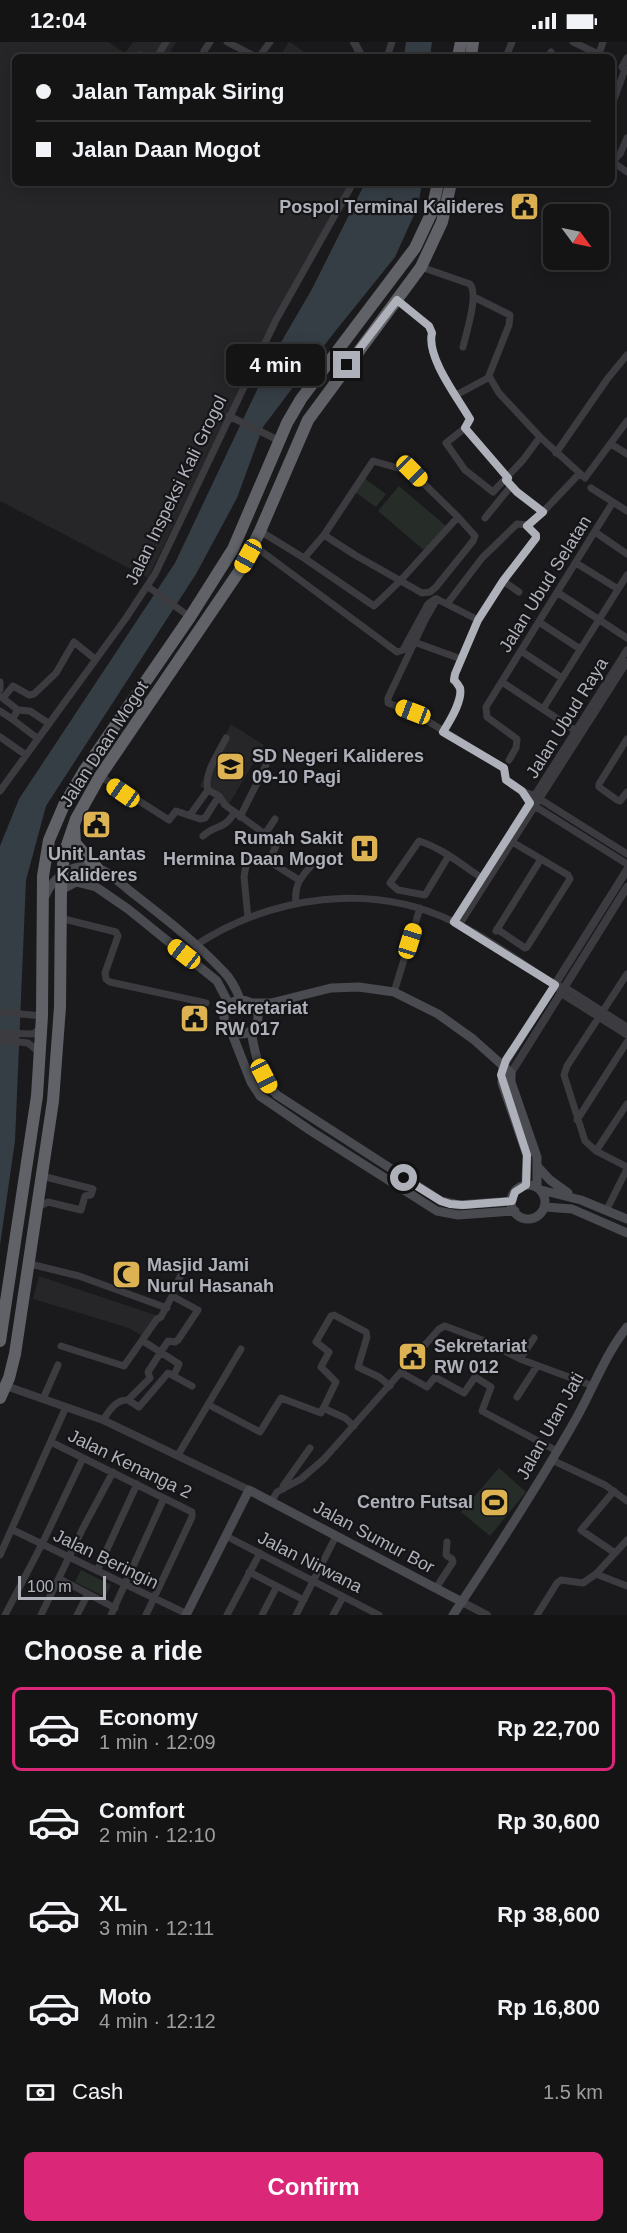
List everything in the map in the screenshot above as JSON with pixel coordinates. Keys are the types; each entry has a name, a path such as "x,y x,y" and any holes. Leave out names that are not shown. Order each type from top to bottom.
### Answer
{"highway":[{"name":"Jalan Daan Mogot","path":"0,1341 26,1183 41,1056 45,858 58,818 84,771 140,691 186,615 233,549 278,440 294,410 403,265 425,230 437,186"},
{"name":"Jalan Daan Mogot","path":"0,1398 6,1386 15,1354 53,1101 60,1007 62,874 67,844 74,823 100,776 234,579 254,545 308,420 320,400 421,267 442,218 450,186"},
{"path":"425,230 442,218 434,203"},
{"path":"140,691 153,699"},
{"path":"74,823 75,843 97,868"},
{"path":"26,1183 42,1175 28,1161"}],"main road":[{"path":"43,900 48,888 62,874 74,868 97,868 107,873 196,945 233,982 240,999"},
{"path":"61,890 76,882 89,884 128,909 217,981 230,1004"},
{"path":"128,909 128,900 137,897"},
{"path":"515,1211 458,1215 437,1211 260,1096 251,1082 231,1031 224,1021 224,1014 230,1004 240,999 252,1003 270,1003 331,988 359,987 394,992 438,1014 473,1039 507,1070 536,1152 539,1189 544,1195 545,1207 539,1215 531,1218 522,1217 515,1211 512,1201 515,1192 526,1185 539,1189 581,1200"},
{"path":"252,1003 258,1013 257,1023 252,1031 254,1050 270,1088 277,1095 364,1153 446,1203 463,1205 512,1201"},
{"path":"258,1013 270,1003"},
{"path":"231,1031 241,1034 252,1031"},
{"path":"507,1070 502,1083 527,1155 526,1185"},
{"path":"538,1167 555,1184 581,1200 627,1220"},
{"path":"545,1207 572,1209 627,1233"},
{"name":"Jalan Utan Jati","path":"454,1614 552,1460 612,1348 627,1327"},
{"path":"186,1614 249,1490"},
{"name":"Jalan Sumur Bor","path":"249,1490 276,1495 336,1536 439,1584 450,1595 467,1595"},
{"path":"450,1595 457,1604 454,1614"}],"street":[{"path":"204,51 210,42"},
{"path":"227,42 251,54"},
{"path":"260,54 270,42"},
{"path":"573,42 596,54"},
{"path":"615,98 626,70 622,67 627,58"},
{"path":"615,160 627,138"},
{"name":"Jalan Inspeksi Kali Grogol","path":"0,790 149,587 276,320 351,186"},
{"path":"421,267 473,287 474,297 463,347"},
{"path":"456,395 489,376 509,325 510,315 474,297"},
{"path":"397,300 429,326 432,333 430,339 438,365 470,419 465,428 446,444 465,470 493,492 508,481"},
{"path":"556,453 608,378 626,358"},
{"path":"489,376 499,393 540,437 582,476"},
{"path":"231,417 278,440"},
{"path":"527,526 582,476 611,444 627,421"},
{"path":"465,428 508,481 543,512"},
{"path":"485,518 540,437"},
{"path":"611,444 627,454"},
{"path":"304,558 324,535 373,461 412,471 475,536 436,587 430,592 422,593 324,535"},
{"path":"591,488 627,511"},
{"name":"Jalan Ubud Selatan","path":"509,760 516,748 516,739 487,717 486,707 613,502"},
{"path":"260,531 304,558 373,606 400,581 458,517"},
{"path":"443,732 457,704 460,688 454,677 478,620 536,535 527,526 518,524 495,545 447,604"},
{"path":"595,532 627,554"},
{"path":"254,545 397,652 403,650 428,604 437,599"},
{"path":"576,563 618,589"},
{"path":"543,709 627,574"},
{"path":"503,581 519,592"},
{"path":"149,587 186,615"},
{"path":"557,592 627,638"},
{"path":"437,599 478,620"},
{"path":"437,599 414,642 388,698 388,703 413,712 504,768 506,780 522,791 533,804 626,861"},
{"path":"539,622 580,649"},
{"path":"48,723 30,711 18,710 1,697 13,686 32,696 56,673 74,642 95,659"},
{"path":"414,642 461,659"},
{"name":"Jalan Ubud Raya","path":"541,792 627,650"},
{"path":"521,651 562,678"},
{"name":"Jalan Ubud Raya","path":"457,923 627,662"},
{"path":"0,682 0,689"},
{"path":"502,682 576,731"},
{"path":"12,719 18,710"},
{"path":"0,711 38,738"},
{"path":"0,737 26,754"},
{"path":"226,738 208,775 206,784 208,790 219,796 225,805 237,815 266,834"},
{"path":"627,740 599,784 599,787 620,801 627,792"},
{"path":"203,836 210,830 224,826 237,815 266,765"},
{"path":"100,776 169,820 176,811 200,819 206,818 219,796"},
{"path":"190,815 208,790"},
{"path":"522,791 541,792 626,861"},
{"path":"275,819 265,839 276,846 269,861 298,880"},
{"path":"448,856 424,895 398,890 390,883 419,841 448,856 482,878"},
{"path":"510,841 541,859 568,875 570,879 525,948 497,930 541,859"},
{"name":"Jalan Ubud Raya","path":"457,923 482,878 510,841"},
{"path":"247,859 244,877 248,918"},
{"path":"507,1070 519,1039 555,985 626,861"},
{"path":"296,903 294,892 298,880 312,866"},
{"path":"507,1070 522,1053 564,991 627,887"},
{"path":"196,945 216,932 248,918 296,903 349,897 371,898 420,908 457,923 600,1014 627,1035"},
{"path":"394,992 420,908"},
{"path":"60,918 116,932 118,936 105,973 106,979 110,982 206,1003"},
{"path":"606,1211 627,1168 596,1151 585,1141 564,1075 627,974"},
{"path":"0,1012 25,1015 42,1022 33,1034 0,1033"},
{"path":"600,1014 627,1027"},
{"path":"0,1040 28,1043 41,1056"},
{"path":"577,1120 627,1042"},
{"path":"596,1151 627,1104"},
{"path":"38,1207 48,1202 79,1211 86,1196 91,1195 93,1189 42,1175"},
{"path":"30,1264 79,1276 167,1308"},
{"path":"61,1346 124,1366 167,1308 184,1267"},
{"path":"128,1400 150,1378 148,1372 168,1341 178,1340 198,1310 172,1296"},
{"path":"209,1405 260,1431 281,1398 319,1413 336,1382 321,1368 329,1353 316,1342 334,1314 366,1332 367,1337 358,1366 379,1377 390,1386"},
{"name":"Jalan Sumur Bor","path":"276,1495 301,1479 324,1459 440,1329 446,1326 485,1341 520,1359"},
{"path":"534,1338 520,1359 593,1386"},
{"path":"143,1341 179,1364 174,1375"},
{"path":"179,1454 241,1349"},
{"path":"44,1399 58,1365"},
{"path":"517,1396 537,1366"},
{"path":"104,1419 112,1406 123,1400 128,1400 139,1407 168,1373 192,1386"},
{"path":"402,1373 427,1387 435,1377 464,1393 475,1377 491,1387 482,1411 557,1451"},
{"name":"Jalan Sumur Bor","path":"6,1386 104,1419 249,1490"},
{"path":"0,1555 66,1407"},
{"path":"323,1408 345,1418 354,1426"},
{"name":"Jalan Kenanga 2","path":"51,1442 190,1510 193,1514 154,1599"},
{"path":"276,1495 310,1448"},
{"path":"5,1615 83,1458"},
{"path":"552,1460 614,1491 627,1501"},
{"path":"41,1615 113,1472"},
{"path":"97,1571 137,1485"},
{"path":"614,1491 581,1530 615,1553"},
{"path":"60,1579 113,1611 164,1498"},
{"name":"Jalan Beringin","path":"13,1530 186,1614"},
{"name":"Jalan Nirwana","path":"226,1536 260,1552 368,1612 379,1615"},
{"path":"296,1615 336,1536"},
{"path":"538,1614 561,1580 583,1583 596,1574 627,1540"},
{"path":"439,1584 453,1562 446,1555 447,1542"},
{"path":"227,1615 260,1552"},
{"path":"249,1572 304,1600"},
{"path":"596,1574 627,1586"},
{"path":"262,1615 277,1586"},
{"path":"77,1615 88,1594"},
{"path":"467,1595 487,1615"},
{"path":"333,1615 343,1597"},
{"path":"146,1615 154,1599"}],"shaded area":[{"path":"0,42 108,42 125,53 133,42 176,42 169,54 12,54 12,186 347,186 240,390 148,578 0,501"},
{"path":"290,42 307,54 281,54"},
{"path":"406,42 432,42 430,54 404,54"},
{"path":"364,186 421,186 418,206 395,257 263,427 237,498 196,574 46,806 26,880 15,1141 0,1245 0,846 19,799 175,563 273,356 312,289"},
{"path":"361,476 386,494 376,507 352,490"},
{"path":"399,486 446,526 425,551 378,511"},
{"name":"SD Negeri Kalideres 09-10 Pagi","path":"231,724 264,745 229,804 200,786"},
{"path":"39,1276 158,1316 144,1337 129,1328 33,1299"},
{"name":"Centro Futsal","path":"499,1468 526,1492 490,1536 461,1512"},
{"path":"81,1570 111,1585 105,1597 75,1582"}],"place":[{"name":"Pospol Terminal Kalideres","path":"525,207"},
{"name":"SD Negeri Kalideres 09-10 Pagi","path":"231,766"},
{"name":"Unit Lantas Kalideres","path":"97,825"},
{"name":"Rumah Sakit Hermina Daan Mogot","path":"364,848"},
{"name":"Sekretariat RW 017","path":"194,1018"},
{"name":"Masjid Jami Nurul Hasanah","path":"126,1275"},
{"name":"Sekretariat RW 012","path":"413,1356"},
{"name":"Centro Futsal","path":"494,1502"}],"route":[{"path":"347,365 397,300 429,326 432,333 430,339 438,365 470,419 465,428 508,478 506,480 511,486 543,512 527,526 536,538 503,581 478,620 454,677 460,687 460,693 454,714 443,732 504,768 506,780 522,791 530,803 454,922 555,985 506,1060 501,1075 527,1155 526,1185 518,1188 512,1201 459,1205 441,1201 404,1178"}]}
